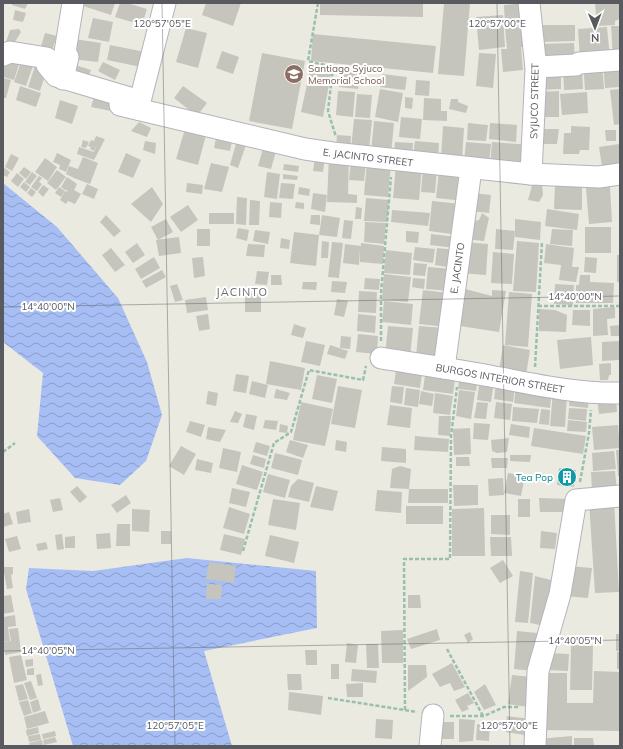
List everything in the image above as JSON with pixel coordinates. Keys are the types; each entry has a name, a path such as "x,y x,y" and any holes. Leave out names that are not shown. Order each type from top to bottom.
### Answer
{"street":[{"path":"3,55 10,52 46,58 47,66 52,69 56,76 63,79 68,57 65,52 73,3"},
{"path":"133,105 166,3"},
{"name":"SYJUCO STREET","path":"529,3 536,67 531,174"},
{"path":"536,67 576,65 579,63 620,60"},
{"name":"E. JACINTO STREET","path":"63,79 133,105 305,149 470,169 531,174 599,177 620,174"},
{"name":"E. JACINTO","path":"452,369 470,169"},
{"name":"BURGOS INTERIOR STREET","path":"381,358 592,394 620,393"},
{"path":"535,746 538,671 560,594 576,500 620,496"},
{"path":"430,746 433,715"}],"path":[{"path":"318,3 308,61 333,67 328,111 336,134 333,153"},
{"path":"243,551 274,443 291,432 309,370 363,380 368,359 381,358 381,293 393,160"},
{"path":"534,384 542,242"},
{"path":"538,306 620,306"},
{"path":"404,710 404,559 450,559 452,369"},
{"path":"576,500 589,433 592,394"},
{"path":"3,452 15,443"},
{"path":"447,649 484,716"}],"water":[{"path":"3,183 57,227 118,298 147,362 162,415 146,461 120,485 75,478 37,436 43,373 3,342"},
{"path":"187,558 316,571 317,628 204,651 232,746 73,746 26,589 29,568 93,571"}],"building":[{"path":"12,3 28,3 25,9 12,5"},
{"path":"81,3 115,3 111,15 80,5"},
{"path":"120,3 127,3 147,9 142,25 115,17"},
{"path":"206,3 241,3 233,26 202,15"},
{"path":"320,3 423,3 423,17 320,15"},
{"path":"444,3 470,3 464,76 438,74"},
{"path":"526,3 528,25 505,27 504,5"},
{"path":"595,3 620,3 620,19 615,21 615,25 597,26"},
{"path":"15,10 26,13 23,22 13,20"},
{"path":"503,15 505,47 479,50 476,17"},
{"path":"93,18 113,22 109,42 88,38"},
{"path":"536,25 575,25 575,41 537,42"},
{"path":"528,26 529,47 521,47 523,70 503,72 501,49 507,49 505,28"},
{"path":"611,26 620,26 620,58 613,59"},
{"path":"607,27 610,58 580,60 578,29"},
{"path":"186,28 207,33 198,68 176,62"},
{"path":"19,29 21,32 13,45 6,42 10,30"},
{"path":"45,33 57,36 50,56 39,53"},
{"path":"313,34 436,46 433,73 311,61"},
{"path":"75,39 101,43 98,62 72,59"},
{"path":"574,43 575,65 539,65 539,44"},
{"path":"110,45 145,52 141,67 107,60"},
{"path":"222,51 239,57 233,74 216,68"},
{"path":"262,53 305,61 292,129 249,121"},
{"path":"479,53 496,54 493,88 476,86"},
{"path":"3,58 20,61 14,80 3,77"},
{"path":"22,59 34,63 26,86 14,82"},
{"path":"620,60 620,87 605,88 603,61"},
{"path":"103,62 120,70 115,80 98,71"},
{"path":"602,62 604,89 585,90 583,63"},
{"path":"72,64 91,70 86,83 69,76"},
{"path":"35,66 47,70 40,91 28,87"},
{"path":"582,66 583,89 564,90 563,67"},
{"path":"561,67 561,89 539,90 538,68"},
{"path":"310,70 331,74 323,117 301,112"},
{"path":"341,71 360,73 358,89 339,87"},
{"path":"382,74 407,77 405,90 380,87"},
{"path":"3,78 11,80 6,98 3,98"},
{"path":"416,80 430,81 429,96 415,95"},
{"path":"20,86 41,93 36,107 16,100"},
{"path":"183,86 207,103 197,116 174,98"},
{"path":"380,89 403,93 398,122 375,117"},
{"path":"620,89 620,124 614,125 610,90"},
{"path":"338,91 355,92 353,117 336,115"},
{"path":"559,91 559,117 539,117 538,92"},
{"path":"587,92 588,113 562,115 560,94"},
{"path":"357,94 372,95 370,118 355,117"},
{"path":"94,97 113,101 111,111 91,107"},
{"path":"405,97 413,98 412,109 405,108"},
{"path":"424,98 441,99 441,111 447,111 447,121 423,120"},
{"path":"451,99 458,99 458,102 468,106 466,113 449,109"},
{"path":"60,100 78,106 72,124 55,118"},
{"path":"401,117 422,119 420,139 399,137"},
{"path":"354,119 372,120 369,150 351,149"},
{"path":"374,121 394,123 391,154 371,152"},
{"path":"139,122 151,128 147,137 131,131"},
{"path":"468,123 488,125 486,141 467,140"},
{"path":"490,123 517,125 516,142 489,139"},
{"path":"443,126 464,128 462,160 441,158"},
{"path":"571,126 590,127 589,150 580,150 579,154 563,154 564,133 571,133"},
{"path":"185,129 206,135 198,165 176,159"},
{"path":"542,129 559,129 557,144 540,144"},
{"path":"605,130 616,130 616,141 606,141"},
{"path":"217,133 233,137 230,151 214,148"},
{"path":"337,135 351,136 350,149 336,148"},
{"path":"96,136 105,139 94,160 77,154 79,147 94,152 98,142 94,151 88,146 91,140 94,141"},
{"path":"83,140 89,142 86,148 81,147"},
{"path":"237,140 247,142 238,168 230,165"},
{"path":"145,141 156,143 155,154 143,150"},
{"path":"415,141 439,143 438,159 413,157"},
{"path":"395,142 413,143 412,156 394,155"},
{"path":"466,142 491,144 489,164 464,162"},
{"path":"492,142 530,145 528,170 490,167"},
{"path":"619,144 620,171 603,173 599,147"},
{"path":"264,145 277,148 271,169 258,166"},
{"path":"57,153 71,160 66,172 59,169 60,165 53,162"},
{"path":"126,153 141,160 133,178 118,172"},
{"path":"11,154 19,158 12,171 5,167"},
{"path":"329,156 349,157 348,194 357,195 357,203 327,202"},
{"path":"83,157 98,163 90,184 66,174 69,166 78,169"},
{"path":"315,157 325,158 323,172 313,171"},
{"path":"45,158 57,167 48,181 35,172"},
{"path":"351,160 366,162 364,181 349,180"},
{"path":"367,162 391,164 388,197 364,195"},
{"path":"211,163 229,167 222,192 204,189"},
{"path":"284,164 299,166 298,172 283,170"},
{"path":"396,164 422,166 419,200 393,198"},
{"path":"3,167 10,172 7,177 3,175"},
{"path":"24,167 31,172 26,179 19,173"},
{"path":"423,167 437,168 435,193 421,192"},
{"path":"57,170 66,177 56,190 47,183"},
{"path":"439,171 467,174 464,201 436,198"},
{"path":"32,172 37,176 30,185 25,182"},
{"path":"267,172 280,174 277,199 264,197"},
{"path":"17,173 24,179 18,187 11,181"},
{"path":"283,174 298,176 297,180 283,179"},
{"path":"39,176 42,178 39,182 42,184 37,191 31,187"},
{"path":"67,177 77,184 74,190 81,194 75,204 68,201 66,204 60,200 65,191 68,192 66,190 67,189 65,190 61,187"},
{"path":"24,182 30,187 26,192 20,187"},
{"path":"187,183 203,185 202,194 186,192"},
{"path":"281,183 295,184 293,199 279,198"},
{"path":"87,184 98,189 94,199 82,194"},
{"path":"542,184 543,195 539,202 528,200 532,185"},
{"path":"555,184 582,185 582,210 554,209"},
{"path":"43,185 49,189 43,197 38,192"},
{"path":"59,187 65,191 61,197 55,193"},
{"path":"152,187 163,204 151,222 131,204"},
{"path":"299,187 310,189 309,196 298,194"},
{"path":"610,187 612,222 589,224 586,188"},
{"path":"31,188 36,192 32,197 27,193"},
{"path":"313,193 327,195 325,212 311,209"},
{"path":"474,193 491,195 489,213 472,211"},
{"path":"237,197 247,198 246,225 236,224"},
{"path":"366,198 389,200 387,222 364,221"},
{"path":"250,200 260,201 259,225 249,225"},
{"path":"432,201 462,204 459,235 429,231"},
{"path":"270,202 282,203 281,218 269,217"},
{"path":"296,202 304,203 304,209 295,208"},
{"path":"188,205 198,220 181,232 170,217"},
{"path":"356,207 362,208 361,219 355,219"},
{"path":"547,209 579,214 577,230 545,226"},
{"path":"392,210 430,213 428,226 391,222"},
{"path":"209,213 234,213 234,224 209,224"},
{"path":"482,213 489,218 484,241 463,239 469,222 479,220"},
{"path":"106,215 121,231 114,237 100,222"},
{"path":"311,215 320,215 320,225 310,224"},
{"path":"322,215 340,218 337,237 319,235"},
{"path":"166,219 173,232 158,240 151,227"},
{"path":"515,219 541,222 540,240 515,237"},
{"path":"344,220 353,221 351,239 342,238"},
{"path":"365,222 386,223 384,244 364,242"},
{"path":"585,227 611,227 611,253 585,253"},
{"path":"238,228 249,230 247,241 236,238"},
{"path":"197,229 210,229 210,246 197,246"},
{"path":"496,229 515,231 513,250 495,249"},
{"path":"552,229 573,230 572,246 550,244"},
{"path":"255,230 270,232 268,244 253,241"},
{"path":"406,231 419,232 418,243 406,242"},
{"path":"294,232 319,235 316,266 290,263"},
{"path":"431,234 457,237 456,248 430,245"},
{"path":"179,237 181,253 159,256 156,240"},
{"path":"281,238 290,240 289,249 280,248"},
{"path":"322,241 329,242 328,258 321,258"},
{"path":"517,241 539,243 536,292 513,291"},
{"path":"332,242 343,243 339,278 328,277"},
{"path":"463,242 488,244 486,275 460,273"},
{"path":"137,243 145,255 133,263 125,252"},
{"path":"361,243 384,246 383,264 360,262 360,250 359,265 343,263 345,244 361,246"},
{"path":"248,244 265,245 264,257 246,256"},
{"path":"546,244 574,248 572,267 579,267 576,282 559,280 561,265 544,263"},
{"path":"415,247 435,249 433,263 413,260"},
{"path":"111,248 125,265 115,272 102,255"},
{"path":"437,248 456,250 454,268 435,265"},
{"path":"386,250 412,253 410,275 384,273"},
{"path":"493,252 514,254 512,284 491,283"},
{"path":"617,255 620,255 620,282 617,282"},
{"path":"154,257 160,268 141,279 135,269"},
{"path":"203,257 205,276 194,278 192,258"},
{"path":"585,257 597,258 596,273 584,272"},
{"path":"414,263 427,264 425,276 413,275"},
{"path":"428,267 452,269 450,291 426,289"},
{"path":"162,270 166,277 146,288 142,281"},
{"path":"257,271 269,272 267,285 255,284"},
{"path":"384,274 411,277 408,302 382,300"},
{"path":"271,275 281,275 282,285 271,285"},
{"path":"580,275 590,275 590,282 614,283 613,303 576,303 576,285 579,285"},
{"path":"365,278 380,279 379,290 364,289"},
{"path":"413,278 425,279 424,289 412,287"},
{"path":"332,281 347,282 345,293 331,292"},
{"path":"303,282 317,282 316,290 302,289"},
{"path":"177,284 183,300 175,302 170,286"},
{"path":"555,284 574,285 573,305 554,304"},
{"path":"465,289 492,296 492,290 506,291 499,332 460,326"},
{"path":"423,290 449,293 446,327 419,324"},
{"path":"359,291 377,292 376,313 358,312"},
{"path":"509,292 532,294 528,347 505,345"},
{"path":"245,293 261,293 261,312 245,312"},
{"path":"206,297 208,310 187,313 185,300"},
{"path":"337,299 348,301 344,317 334,315"},
{"path":"384,301 413,304 411,325 382,322"},
{"path":"615,307 615,318 607,319 608,335 593,336 593,309"},
{"path":"539,309 555,310 567,315 566,332 539,331"},
{"path":"573,310 590,310 590,326 572,325"},
{"path":"208,314 210,329 199,331 196,316"},
{"path":"358,314 376,316 375,333 357,331"},
{"path":"294,324 306,328 303,338 291,335"},
{"path":"620,325 620,336 611,336 610,326"},
{"path":"388,326 413,328 410,357 385,354"},
{"path":"419,326 444,328 441,358 416,356"},
{"path":"358,334 378,336 377,354 356,352"},
{"path":"341,336 351,337 350,349 340,348"},
{"path":"591,337 593,365 560,369 557,340"},
{"path":"306,341 325,345 320,366 301,362"},
{"path":"619,341 619,360 602,361 602,342"},
{"path":"330,345 348,351 345,359 327,354"},
{"path":"503,345 530,350 526,375 499,371"},
{"path":"270,361 305,368 301,390 266,384"},
{"path":"611,363 611,375 609,375 608,380 600,380 599,364"},
{"path":"397,364 423,367 420,388 394,384"},
{"path":"426,368 456,372 453,394 423,390"},
{"path":"236,374 249,376 246,393 233,391"},
{"path":"460,374 478,377 476,391 458,389"},
{"path":"317,375 337,379 332,403 312,399"},
{"path":"480,379 494,381 491,402 477,400"},
{"path":"252,381 268,385 265,398 249,394"},
{"path":"496,383 515,385 513,402 494,399"},
{"path":"516,385 552,390 550,408 514,403"},
{"path":"338,386 362,390 355,428 331,424"},
{"path":"392,386 404,387 402,404 390,402"},
{"path":"406,388 420,390 418,407 404,405"},
{"path":"276,389 290,393 287,400 274,398"},
{"path":"459,390 475,392 471,419 456,416"},
{"path":"208,391 218,393 216,406 206,404"},
{"path":"421,391 434,394 432,406 419,404"},
{"path":"553,392 567,393 565,427 550,426"},
{"path":"435,393 453,396 450,415 433,413"},
{"path":"570,393 589,395 588,408 569,406"},
{"path":"616,397 617,412 599,414 597,399"},
{"path":"301,402 333,409 325,446 293,440"},
{"path":"477,402 488,403 486,419 474,418"},
{"path":"496,402 512,404 510,420 494,418"},
{"path":"390,405 412,408 410,428 387,425"},
{"path":"513,407 539,409 537,423 512,421"},
{"path":"569,408 587,409 586,421 568,419"},
{"path":"541,409 550,410 549,425 539,424"},
{"path":"235,411 242,414 238,423 230,422"},
{"path":"246,414 257,416 254,430 243,427"},
{"path":"439,416 451,416 450,436 438,435"},
{"path":"265,420 278,421 276,430 263,428"},
{"path":"568,420 587,422 586,432 567,431"},
{"path":"190,421 205,425 201,437 186,432"},
{"path":"474,423 490,424 488,440 473,439"},
{"path":"280,424 288,426 287,433 279,432"},
{"path":"511,424 530,427 529,438 509,435"},
{"path":"618,425 620,448 594,450 592,427"},
{"path":"208,427 226,430 220,442 206,439"},
{"path":"470,428 471,454 454,455 453,429"},
{"path":"534,428 586,436 583,454 531,446"},
{"path":"415,436 449,439 448,452 414,450"},
{"path":"509,438 507,452 497,453 492,451 491,440"},
{"path":"290,440 308,445 303,458 286,452"},
{"path":"336,440 347,442 346,452 335,450"},
{"path":"256,442 270,446 267,456 253,452"},
{"path":"181,446 196,454 184,475 169,466"},
{"path":"382,447 406,449 406,463 381,461"},
{"path":"223,448 241,452 237,472 219,468"},
{"path":"616,450 620,450 620,476 618,476"},
{"path":"614,451 616,469 593,471 592,453"},
{"path":"275,453 302,460 298,475 271,468"},
{"path":"253,455 266,459 264,468 250,464"},
{"path":"510,455 531,455 530,462 510,461"},
{"path":"456,457 469,457 470,466 456,466"},
{"path":"491,458 508,458 507,468 492,468"},
{"path":"197,459 213,463 211,473 195,470"},
{"path":"242,465 263,472 257,490 236,484"},
{"path":"400,466 411,469 409,489 390,488 392,469"},
{"name":"Tea Pop","path":"559,468 576,470 574,487 557,485"},
{"path":"615,471 617,491 592,492 591,472"},
{"path":"508,473 525,476 521,496 504,493"},
{"path":"268,474 290,480 285,498 263,492"},
{"path":"503,478 504,495 489,496 488,479"},
{"path":"298,479 314,483 309,502 288,497 291,486"},
{"path":"453,485 478,485 478,505 454,506"},
{"path":"77,486 87,497 80,503 70,492"},
{"path":"316,486 338,491 333,511 310,507"},
{"path":"232,488 250,492 246,507 229,503"},
{"path":"409,489 448,489 448,503 408,503"},
{"path":"377,490 402,492 401,513 375,511"},
{"path":"126,495 131,503 117,513 111,505"},
{"path":"60,498 63,510 53,512 50,500"},
{"path":"539,498 571,499 571,512 540,512"},
{"path":"273,499 300,503 296,530 268,525"},
{"path":"518,499 530,499 530,517 518,517"},
{"path":"614,501 619,592 595,593 589,502"},
{"path":"406,506 443,506 443,524 406,524"},
{"path":"229,507 250,514 244,534 223,528"},
{"path":"484,508 485,556 452,556 452,509"},
{"path":"29,509 31,522 18,524 16,512"},
{"path":"132,509 150,510 149,532 132,531"},
{"path":"9,512 13,524 3,527 3,514"},
{"path":"491,515 510,515 510,535 491,534"},
{"path":"117,524 130,524 130,546 116,546"},
{"path":"161,531 171,531 171,544 161,544"},
{"path":"541,531 557,533 555,549 540,548"},
{"path":"110,533 111,548 97,549 96,534"},
{"path":"62,534 64,549 57,550 55,535"},
{"path":"224,534 245,539 241,555 220,550"},
{"path":"270,535 299,542 294,563 265,556"},
{"path":"17,536 21,549 9,552 5,539"},
{"path":"75,536 75,548 65,548 65,537"},
{"path":"490,537 511,537 512,556 491,556"},
{"path":"46,542 48,549 38,551 36,544"},
{"path":"503,560 513,576 500,583 490,568"},
{"path":"209,562 236,566 234,583 206,579"},
{"path":"568,566 592,568 588,598 564,596"},
{"path":"3,567 13,567 13,574 11,575 13,588 7,589"},
{"path":"520,571 533,573 528,623 515,622"},
{"path":"535,576 555,581 545,626 530,623"},
{"path":"207,584 222,585 221,599 206,599"},
{"path":"11,595 14,612 3,614 3,596"},
{"path":"408,595 420,595 421,608 408,608"},
{"path":"15,615 16,626 8,627 10,641 3,642 3,617"},
{"path":"18,628 21,652 5,655 3,642 11,641 9,629"},
{"path":"437,629 440,640 411,649 407,639"},
{"path":"403,630 403,663 382,663 381,631"},
{"path":"517,631 537,633 534,671 514,669"},
{"path":"470,632 473,639 468,643 464,635"},
{"path":"616,634 620,634 620,651 616,651"},
{"path":"347,643 358,645 356,663 345,662"},
{"path":"366,644 378,644 379,668 367,668"},
{"path":"571,645 593,646 592,690 570,690"},
{"path":"305,650 317,650 317,665 306,665"},
{"path":"617,652 620,652 620,669 617,669"},
{"path":"547,653 569,654 568,671 546,670"},
{"path":"21,655 27,680 14,683 9,657"},
{"path":"33,659 33,666 26,667 25,660"},
{"path":"452,663 465,687 454,691 450,683 440,687 432,674"},
{"path":"331,664 339,664 339,679 331,679"},
{"path":"408,665 426,665 427,677 408,691"},
{"path":"34,668 34,675 27,675 27,669"},
{"path":"352,669 377,671 376,683 351,681"},
{"path":"594,671 620,672 620,731 542,730 542,673 567,673 567,703 593,703"},
{"path":"41,674 43,685 38,686 36,675"},
{"path":"287,674 301,674 302,690 288,690"},
{"path":"512,675 532,677 528,707 508,704"},
{"path":"31,681 37,698 30,700 24,683"},
{"path":"363,683 363,697 347,697 346,684"},
{"path":"23,684 28,699 19,701 15,686"},
{"path":"485,684 496,705 484,710 474,692"},
{"path":"289,692 323,696 321,715 288,710"},
{"path":"468,693 474,703 467,706 469,709 462,712 455,700"},
{"path":"38,699 41,710 33,713 30,702"},
{"path":"28,700 32,713 24,716 19,702"},
{"path":"45,711 49,723 27,729 24,717"},
{"path":"507,716 531,719 530,736 506,732"},
{"path":"376,719 393,720 392,739 375,738"},
{"path":"459,719 475,720 473,741 459,742"},
{"path":"436,722 454,722 454,739 435,739"},
{"path":"477,724 490,725 489,741 476,740"},
{"path":"38,727 39,733 27,736 26,730"},
{"path":"55,731 56,736 43,739 42,734"},
{"path":"40,734 41,740 29,742 28,736"},
{"path":"572,736 572,746 538,746 538,739"},
{"path":"55,737 57,742 44,745 43,740"},
{"path":"574,738 593,738 594,746 574,746"},
{"path":"42,740 43,745 30,746 29,743"}],"place":[{"name":"Santiago Syjuco Memorial School","path":"294,74"},
{"name":"Tea Pop","path":"567,477"}],"district":[{"name":"JACINTO","path":"242,292"}]}
